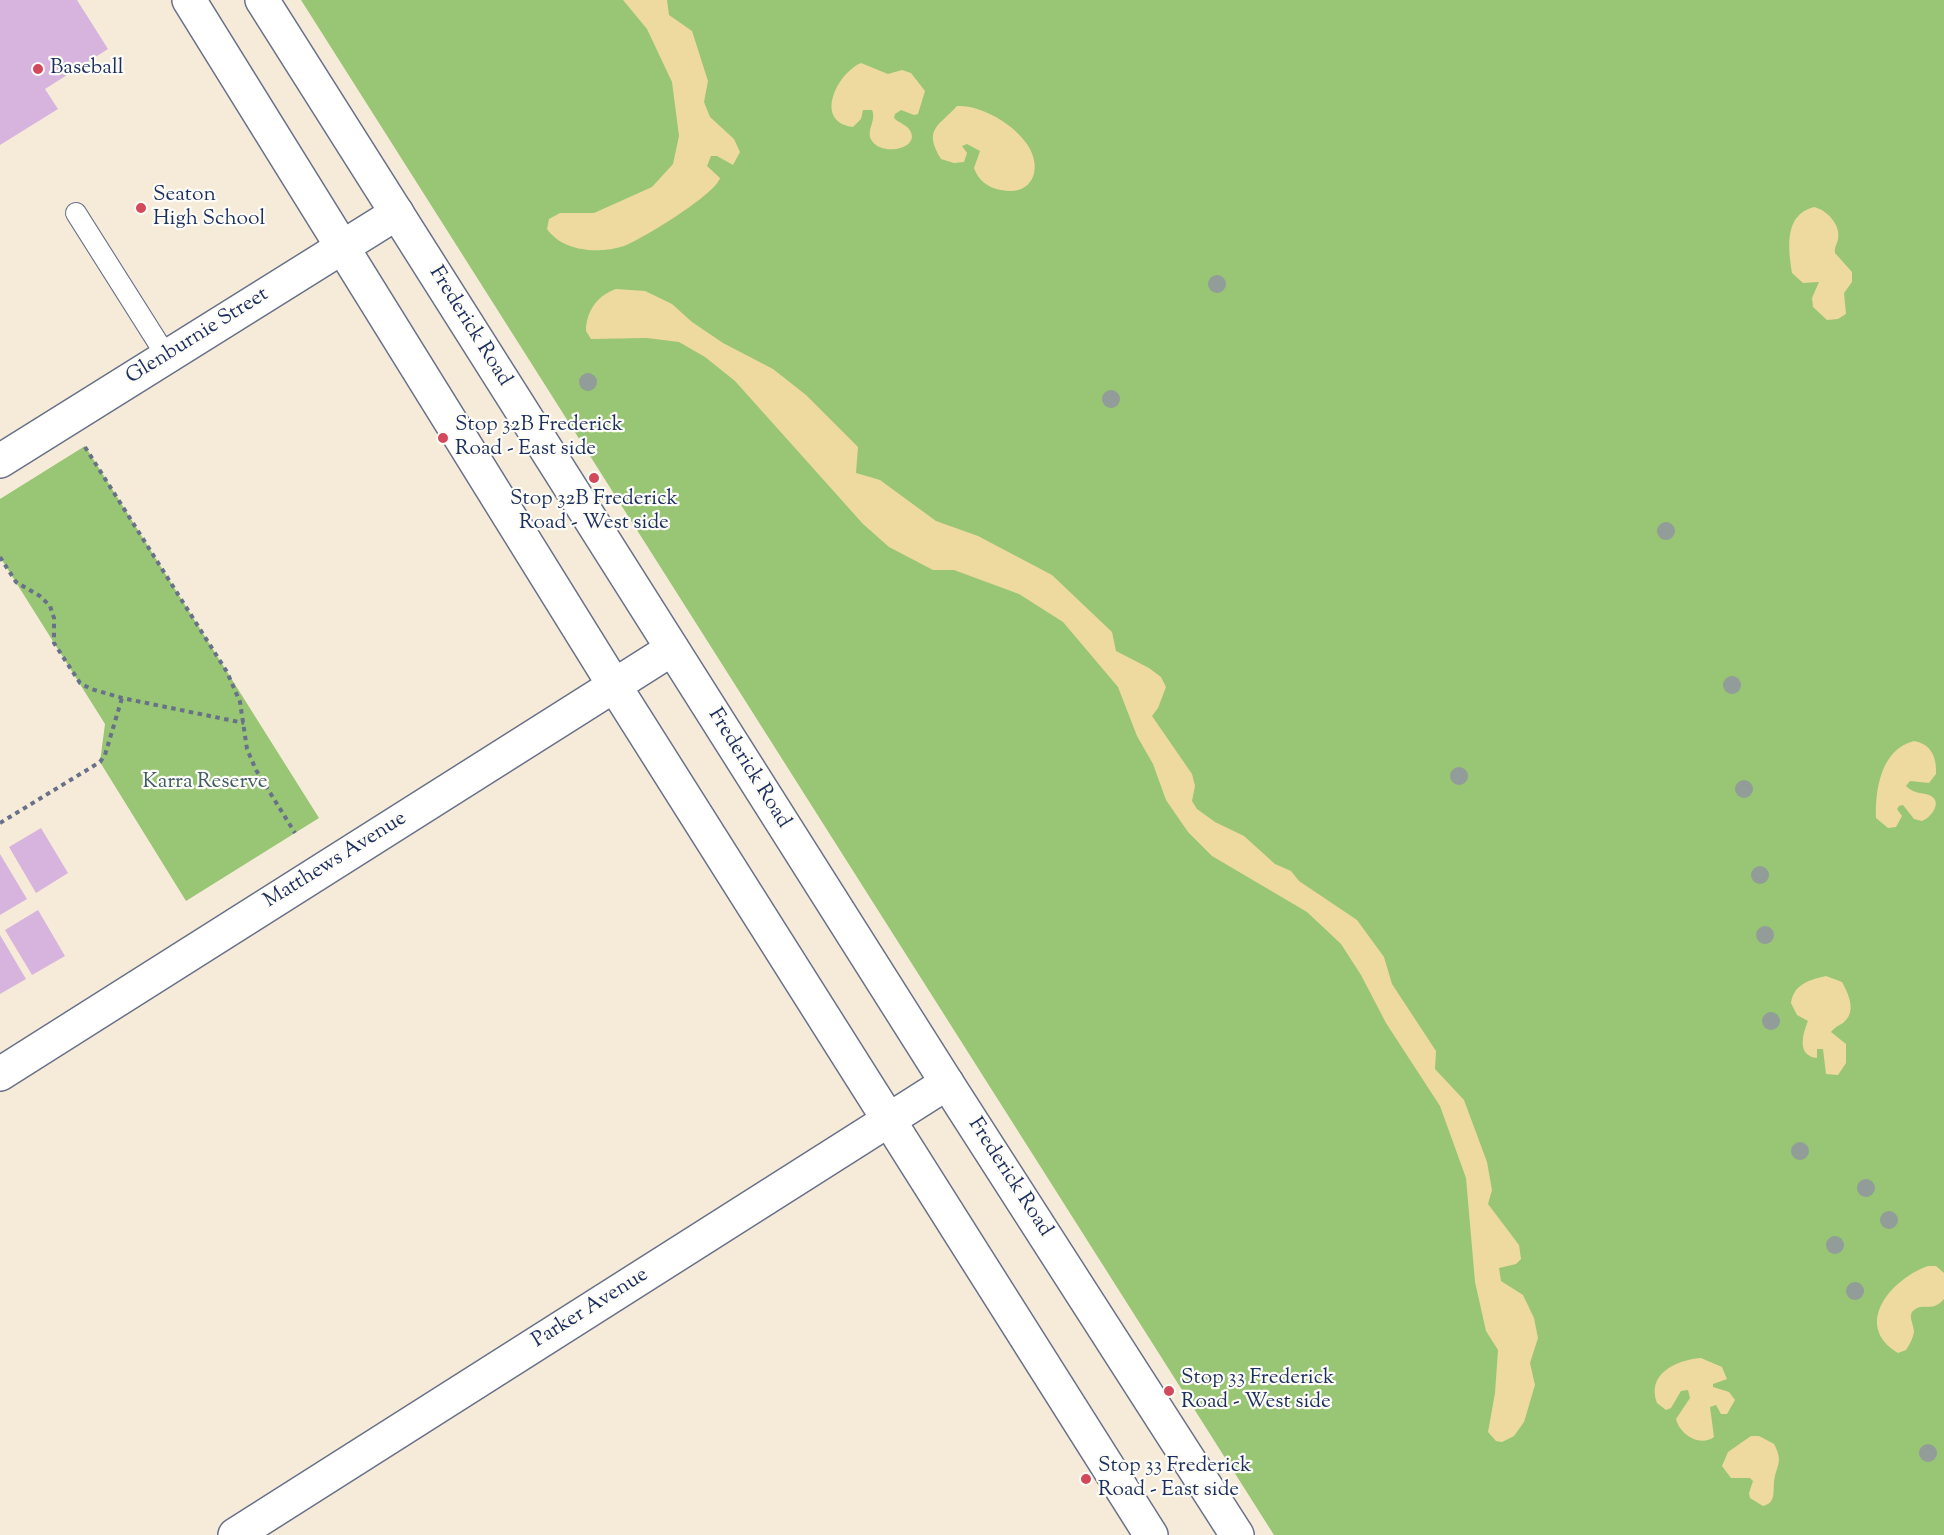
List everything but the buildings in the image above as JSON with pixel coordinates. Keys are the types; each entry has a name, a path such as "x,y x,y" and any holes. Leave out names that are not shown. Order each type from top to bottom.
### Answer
{"main road":[{"path":"189,0 614,685 1151,1535"},
{"name":"Frederick Road","path":"262,0 947,1083 1237,1535"},
{"name":"Glenburnie Street","path":"0,461 397,213"},
{"name":"Matthews Avenue","path":"0,1074 672,649"},
{"name":"Parker Avenue","path":"235,1535 947,1083"}],"lane":[{"path":"76,213 166,357"}],"path":[{"path":"85,446 227,672 240,702 247,749 256,770 295,833"},
{"path":"0,557 16,582 40,596 50,606 54,618 54,643 80,683 91,689 122,698 244,723"},
{"path":"0,824 100,762 105,755 122,698"}],"green space":[{"path":"301,0 1944,0 1944,1535 1274,1535"},
{"name":"Karra Reserve","path":"85,446 319,818 186,901 100,762 105,724 0,557 0,499"}],"sand":[{"path":"623,0 667,0 669,15 692,31 708,81 704,102 710,117 734,139 740,152 733,165 717,156 711,156 707,166 720,178 715,185 706,195 661,226 633,242 614,249 582,249 572,247 554,237 547,229 549,219 560,213 594,213 652,187 673,164 679,136 672,82 647,29"},
{"path":"861,63 888,74 902,70 911,73 925,91 918,114 914,115 901,110 895,114 894,118 909,129 912,136 911,141 906,145 900,148 884,149 872,141 870,133 872,110 863,110 861,119 853,127 841,123 834,116 833,97 837,86 852,68"},
{"path":"957,106 986,112 1014,129 1032,153 1034,171 1027,185 1012,191 996,189 988,185 981,180 974,168 980,151 967,144 962,146 967,153 964,162 954,163 941,159 933,141 933,135 939,124"},
{"path":"1814,207 1828,215 1835,224 1838,241 1835,253 1852,272 1852,282 1844,293 1846,314 1838,319 1827,320 1813,307 1812,298 1819,282 1803,283 1792,273 1790,233 1797,217"},
{"path":"616,289 645,291 672,304 692,322 723,343 773,369 806,395 858,447 856,473 880,480 936,521 978,536 1052,575 1112,632 1116,651 1161,677 1166,687 1158,708 1152,716 1192,774 1195,786 1192,801 1197,809 1215,822 1244,836 1275,864 1291,871 1299,881 1357,920 1384,957 1392,984 1436,1051 1435,1069 1464,1100 1487,1162 1492,1190 1488,1204 1519,1245 1521,1259 1516,1264 1499,1268 1501,1281 1523,1295 1534,1318 1538,1338 1530,1363 1535,1385 1524,1422 1514,1436 1502,1442 1496,1441 1488,1432 1495,1393 1498,1350 1486,1331 1475,1282 1466,1178 1440,1106 1386,1023 1361,975 1341,944 1307,912 1212,856 1188,832 1166,800 1153,764 1137,736 1118,687 1063,622 1019,594 954,570 933,570 889,547 863,524 735,381 705,357 679,342 647,338 591,339 586,331 588,317 594,305 604,295"},
{"path":"1914,741 1925,745 1932,752 1936,774 1929,783 1910,781 1906,786 1914,792 1929,795 1936,801 1936,805 1929,817 1922,821 1914,819 1903,805 1899,806 1897,809 1902,816 1896,827 1888,828 1876,818 1877,795 1882,772 1894,752"},
{"path":"1826,976 1842,982 1851,1009 1847,1019 1831,1032 1846,1044 1846,1063 1838,1075 1826,1074 1823,1049 1817,1049 1817,1058 1806,1053 1803,1043 1808,1021 1797,1015 1791,1003 1799,987 1808,981"},
{"path":"1928,1266 1936,1266 1944,1273 1944,1299 1936,1306 1921,1307 1912,1312 1913,1336 1906,1350 1898,1353 1885,1342 1878,1329 1878,1317 1882,1304 1901,1281"},
{"path":"1701,1358 1722,1367 1727,1379 1713,1384 1713,1387 1729,1392 1735,1400 1727,1414 1721,1414 1716,1405 1710,1407 1714,1437 1703,1441 1686,1434 1676,1419 1690,1398 1688,1390 1681,1391 1671,1408 1666,1410 1657,1403 1655,1393 1659,1377 1666,1370 1673,1365"},
{"path":"1751,1436 1759,1436 1774,1444 1778,1456 1773,1497 1767,1505 1763,1506 1750,1498 1749,1493 1753,1481 1750,1478 1731,1478 1722,1466 1728,1452"}],"place":[{"name":"Baseball","path":"38,69"},
{"name":"Seaton High School","path":"141,208"},
{"name":"Stop 32B Frederick Road - East side","path":"443,438"},
{"name":"Stop 32B Frederick Road - West side","path":"594,478"},
{"name":"Stop 33 Frederick Road - West side","path":"1169,1391"},
{"name":"Stop 33 Frederick Road - East side","path":"1086,1479"}]}
